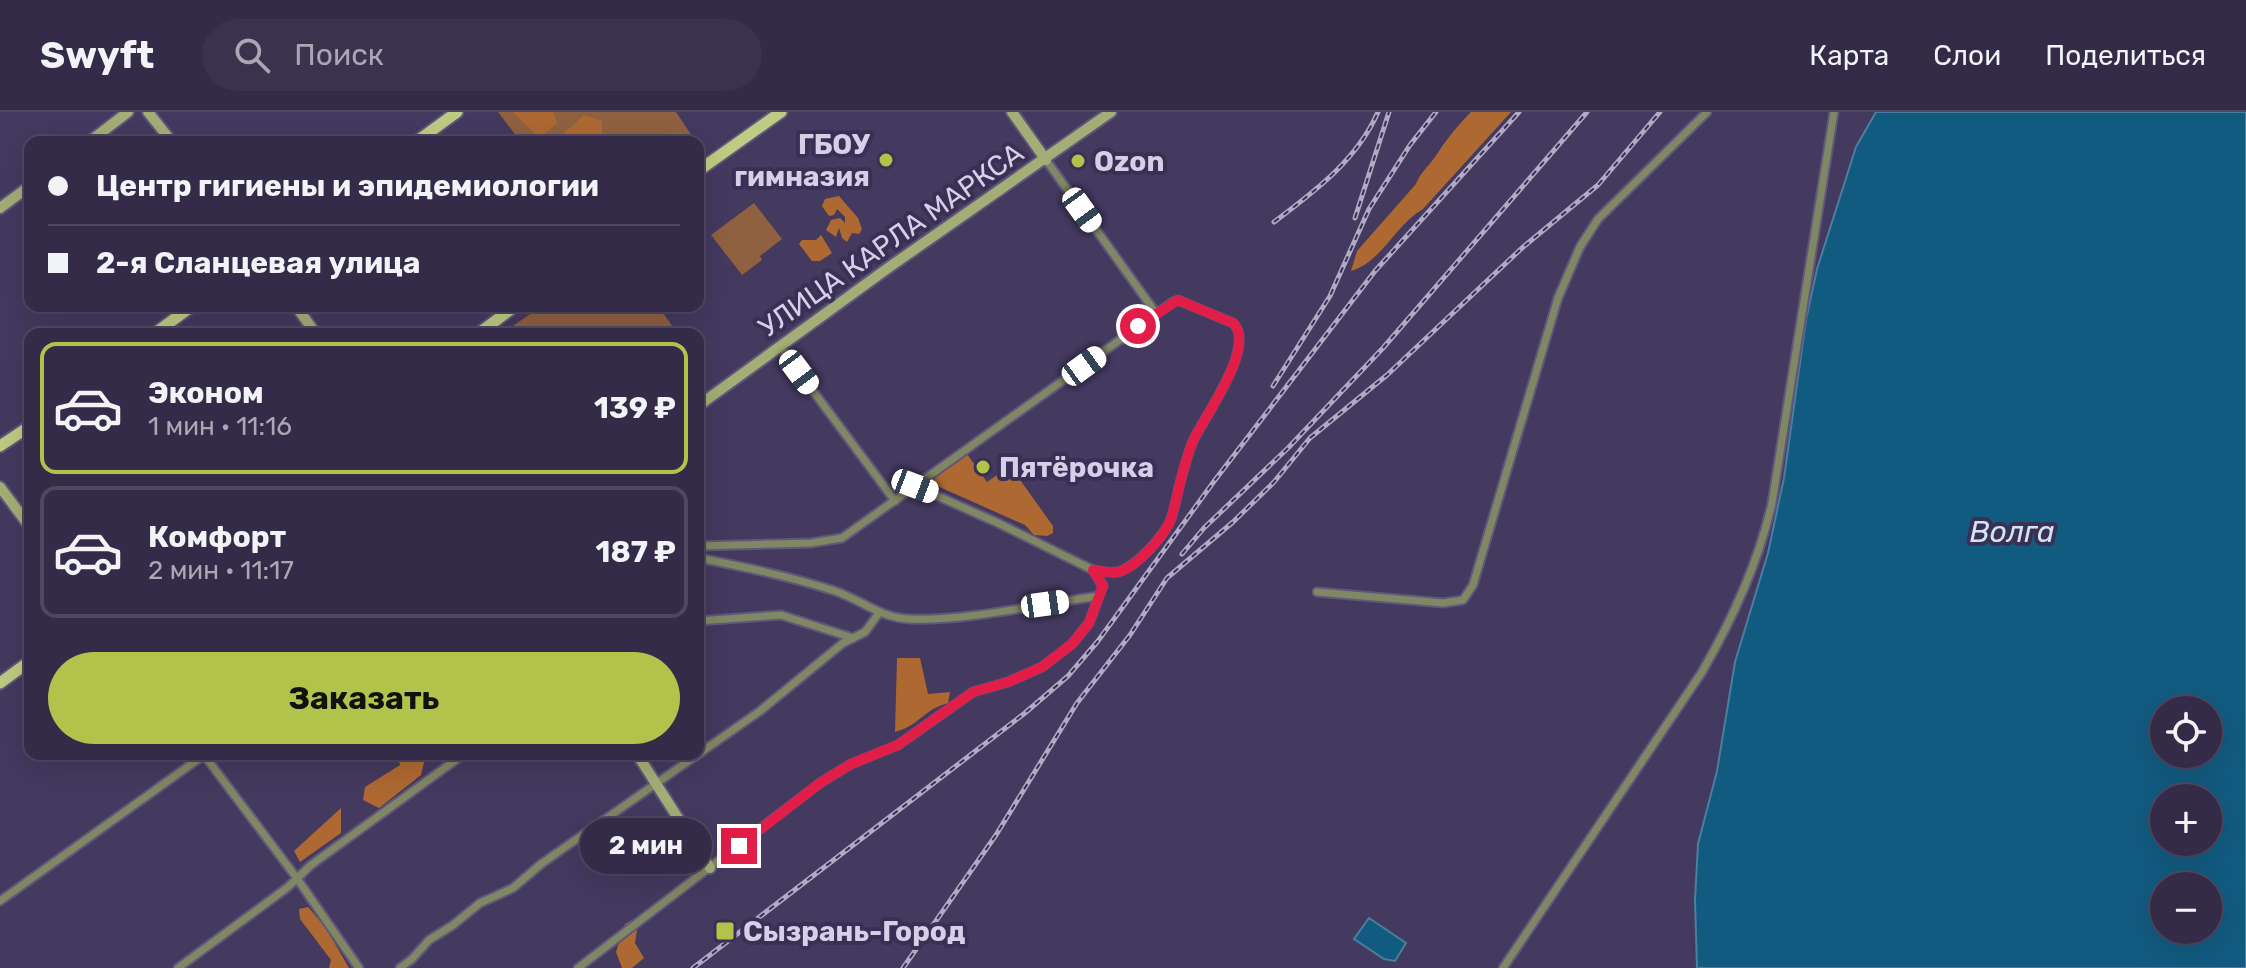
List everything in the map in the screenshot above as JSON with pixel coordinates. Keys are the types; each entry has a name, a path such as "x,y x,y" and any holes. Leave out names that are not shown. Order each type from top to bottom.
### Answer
{"main road":[{"path":"424,136 457,112"},
{"path":"704,167 781,112"},
{"path":"162,328 184,312"},
{"path":"486,328 507,312"},
{"path":"0,446 24,430"},
{"path":"0,683 24,665"}],"street":[{"path":"97,136 128,112"},
{"path":"148,112 167,136"},
{"path":"1012,112 1156,313"},
{"name":"УЛИЦА КАРЛА МАРКСА","path":"704,402 1111,112"},
{"path":"1317,592 1443,603 1463,600 1473,585 1558,298 1580,247 1598,219 1707,112"},
{"path":"1506,967 1702,672 1755,565 1772,503 1834,112"},
{"path":"0,208 24,190"},
{"path":"704,546 811,543 842,538 1156,313 1178,300 1233,323 1240,329 1241,338 1226,384 1194,439 1174,501 1172,518 1144,555 1128,568 1117,572 1093,570 915,486"},
{"path":"781,348 895,501"},
{"path":"0,487 24,519"},
{"path":"704,559 785,574 857,599 879,613 908,619 965,615 1099,596"},
{"path":"578,968 820,783 840,770 898,745 973,692 1008,682 1042,667 1072,644 1089,623 1103,586 1093,570"},
{"path":"704,751 760,711 795,680 865,632 879,613"},
{"path":"704,621 781,615 853,638"},
{"path":"0,901 197,760"},
{"path":"208,760 296,877 359,968"},
{"path":"178,968 456,760"},
{"path":"641,760 710,868"},
{"path":"400,968 429,940 480,903 513,888 541,864 691,760"}],"shaded area":[{"path":"498,112 676,112 692,136 516,136"},
{"path":"513,112 553,112 557,123 537,136"},
{"path":"1471,112 1511,112 1380,252 1351,271 1357,251 1416,184 1447,139"},
{"path":"584,115 602,121 605,136 561,136"},
{"path":"839,196 858,218 862,229 859,234 852,233 847,242 839,228 836,237 826,230 831,220 840,218 845,223 845,217 837,209 834,215 829,216 822,206 825,199"},
{"path":"754,203 782,239 742,275 711,235"},
{"path":"821,235 832,253 820,261 812,261 799,244 802,240 816,240"},
{"path":"533,312 662,312 674,328 510,328"},
{"path":"967,454 987,482 1010,466 1053,526 1053,533 1034,535 1025,525 935,485 933,479"},
{"path":"897,658 920,658 928,694 950,692 948,703 932,710 911,726 895,732"},
{"path":"399,760 425,760 421,775 379,808 363,800 365,787 400,765"},
{"path":"341,808 341,833 300,862 294,851"},
{"path":"308,907 326,928 349,968 329,968 331,960 300,919 299,909"},
{"path":"639,916 635,943 644,958 632,968 622,968 616,952 625,924"}],"water":[{"name":"Волга","path":"1876,112 2246,112 2246,968 1697,968 1695,900 1698,844 1717,771 1735,662 1768,553 1784,478 1806,320 1817,269 1856,147"},
{"path":"1369,918 1406,943 1395,961 1384,959 1354,939"}],"railway":[{"path":"1274,222 1347,160 1378,112"},
{"path":"1355,218 1389,112"},
{"path":"1273,386 1330,296 1369,209 1410,145 1436,112"},
{"path":"693,968 1025,713 1068,676 1098,641 1215,480 1375,271 1519,112"},
{"path":"1182,554 1204,528 1288,448 1383,348 1587,112"},
{"path":"903,968 996,835 1077,703 1130,635 1167,578 1274,482 1310,438 1387,375 1522,248 1598,185 1660,112"}],"place":[{"name":"ГБОУ гимназия","path":"886,160"},
{"name":"Ozon","path":"1078,161"},
{"name":"Пятёрочка","path":"983,467"},
{"name":"Сызрань-Город","path":"725,931"}],"route":[{"path":"739,846 820,783 851,764 898,745 973,692 1008,682 1042,667 1072,644 1089,623 1103,586 1093,570 1117,572 1128,568 1160,537 1172,518 1174,501 1194,439 1226,384 1241,338 1240,329 1233,323 1178,300 1138,326"}]}
